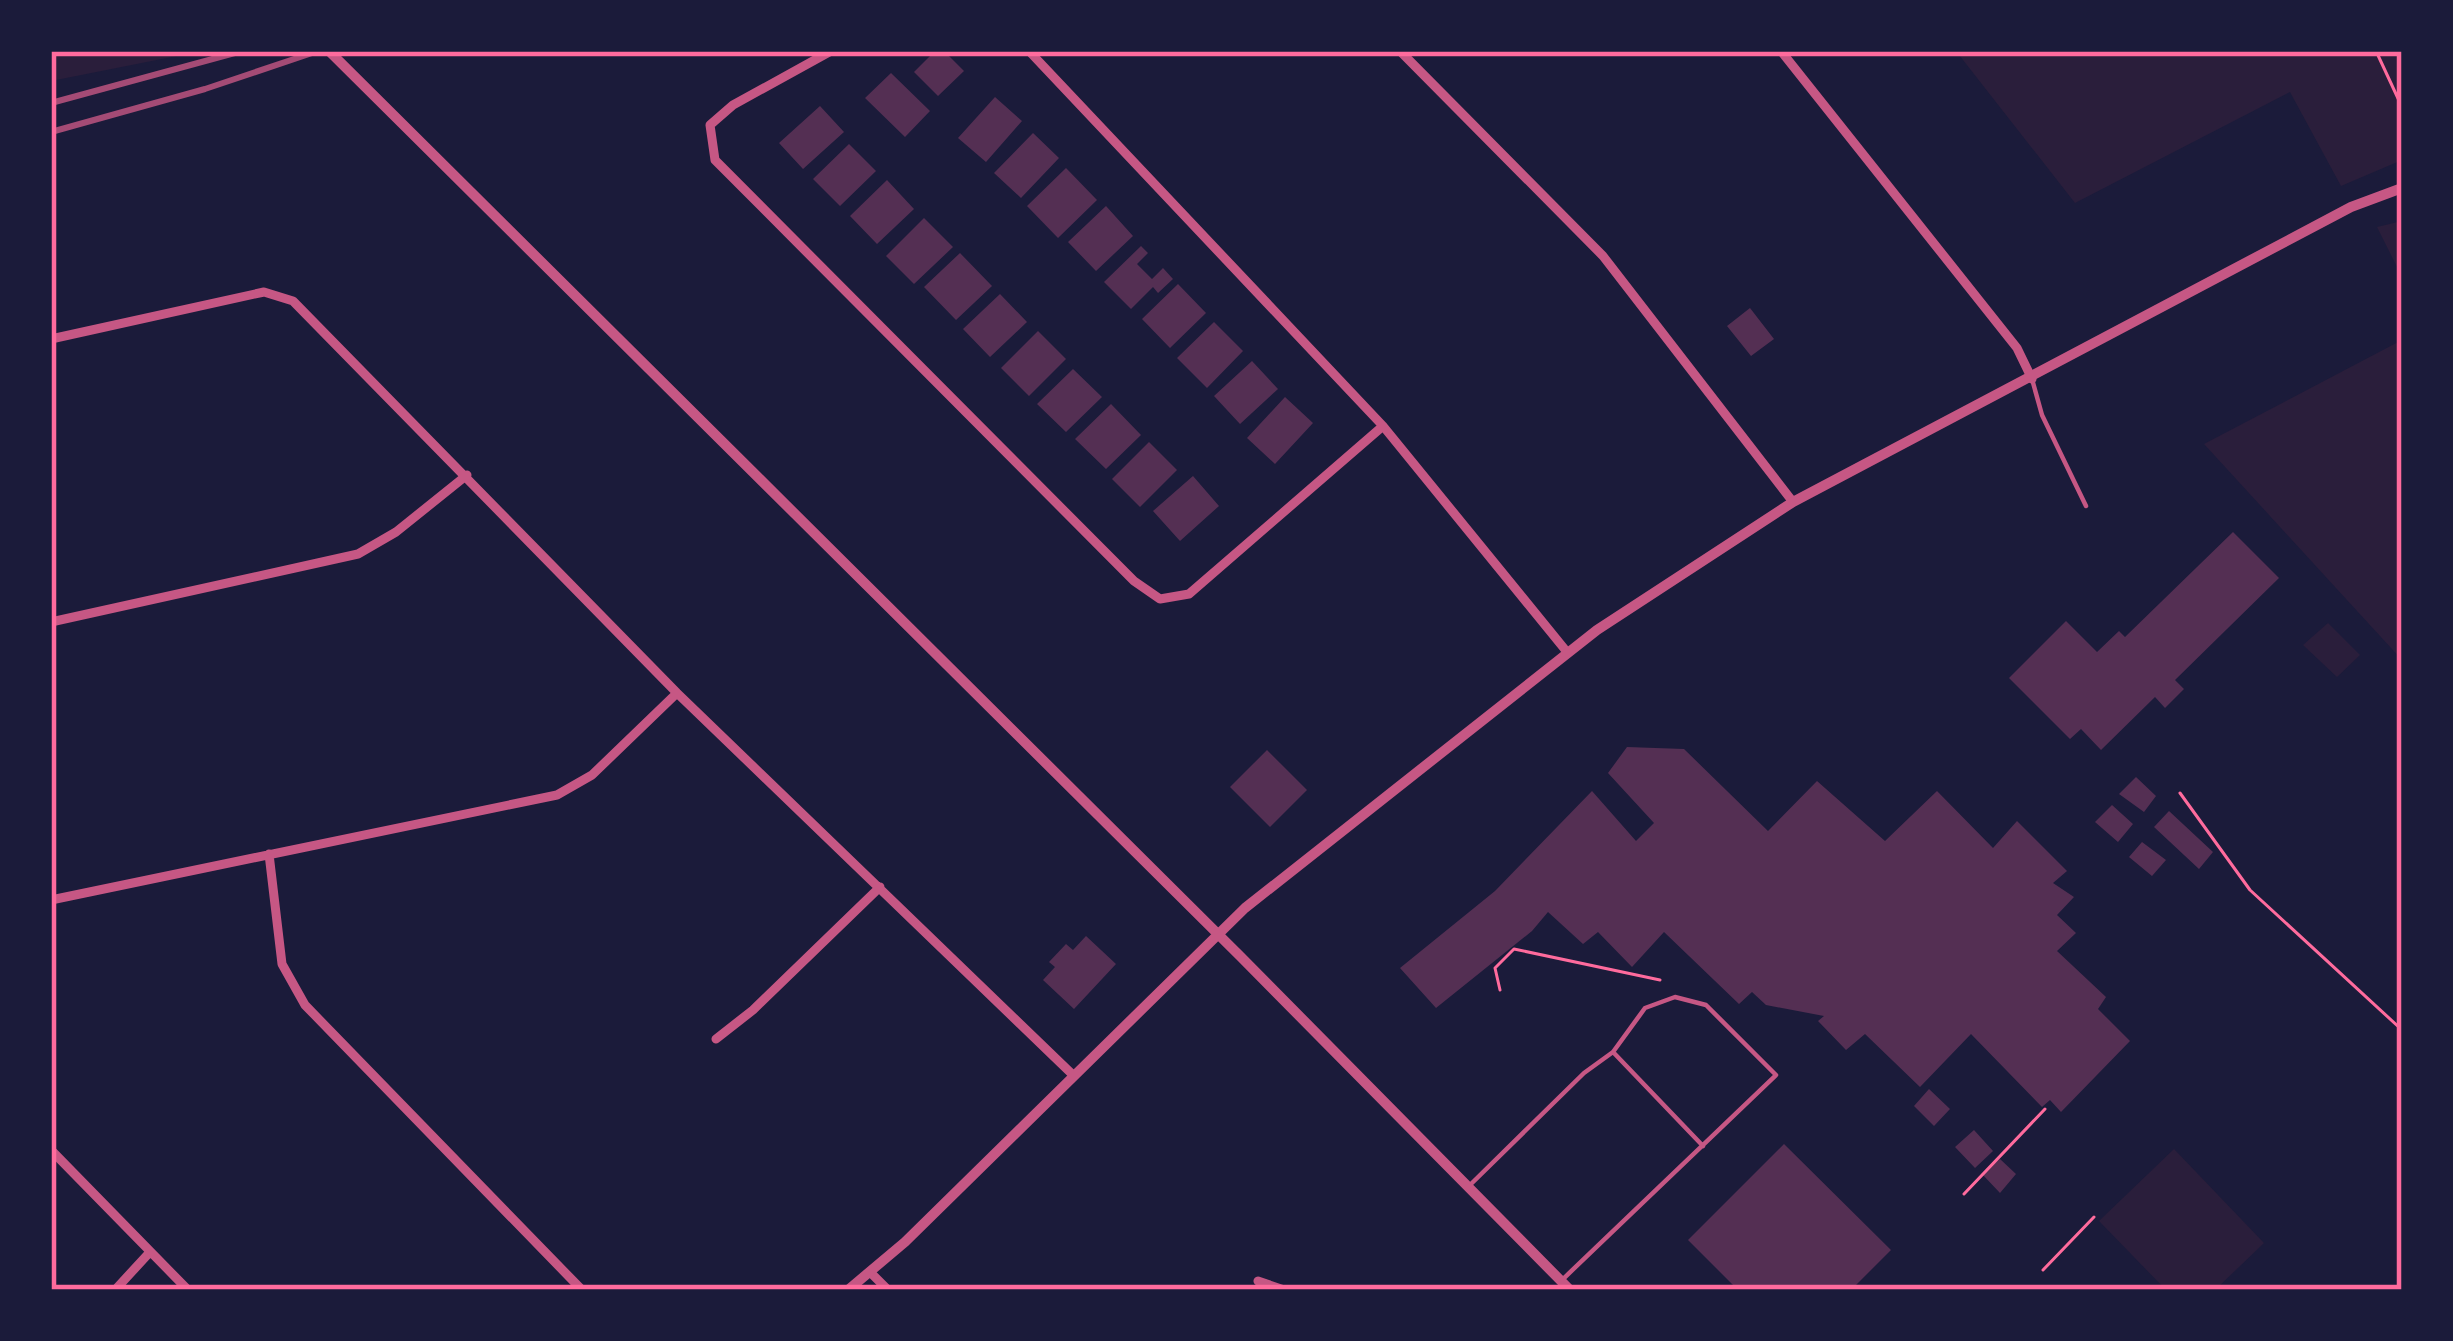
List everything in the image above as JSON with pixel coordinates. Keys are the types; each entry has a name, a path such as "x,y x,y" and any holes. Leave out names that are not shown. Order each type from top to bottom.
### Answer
{"street":[{"path":"329,51 1566,1286"},
{"path":"831,51 733,105 710,125 715,160 1134,581 1160,599 1189,594 1383,426"},
{"path":"1029,51 1383,426 1567,652"},
{"path":"1400,51 1603,256 1793,502"},
{"path":"1781,51 2017,348 2032,379"},
{"path":"848,1290 871,1273 1263,893 1567,652 1793,502 2351,207 2402,188"},
{"path":"51,339 264,292 293,301 677,693 1073,1075"},
{"path":"51,622 358,554 396,532 466,475"},
{"path":"51,900 557,795 592,775 677,693"},
{"path":"269,854 282,964 304,1005 582,1290"},
{"path":"716,1039 753,1010 880,887"},
{"path":"51,1150 188,1290"},
{"path":"115,1290 150,1252"},
{"path":"871,1273 887,1290"},
{"path":"1258,1281 1284,1290"}],"lane":[{"path":"2032,379 2042,415 2086,506"},
{"path":"1467,1188 1584,1073 1613,1052 1645,1008 1659,1000 1691,998 1706,1005 1776,1075 1566,1286"},
{"path":"1613,1052 1702,1146"}],"path":[{"path":"2376,51 2402,106"},
{"path":"2180,793 2250,890 2402,1030"},
{"path":"1500,990 1495,968 1514,949 1660,980"},
{"path":"1964,1194 2045,1109"},
{"path":"2043,1270 2094,1217"}],"shaded area":[{"path":"51,51 202,51 51,81"},
{"path":"1956,51 2402,51 2402,160 2341,186 2290,92 2075,203"},
{"path":"2402,221 2402,277 2377,227"},
{"path":"2402,340 2402,660 2204,444"},
{"path":"2328,623 2360,655 2337,677 2303,645"},
{"path":"2174,1149 2264,1243 2215,1290 2166,1290 2099,1221"}],"building":[{"path":"935,51 944,51 964,71 938,96 914,72"},
{"path":"891,73 930,111 905,137 865,98"},
{"path":"995,97 1022,121 986,162 958,138"},
{"path":"820,106 844,132 803,169 779,143"},
{"path":"1033,133 1059,158 1021,198 994,173"},
{"path":"849,144 876,171 840,206 813,179"},
{"path":"1066,168 1097,200 1058,238 1027,206"},
{"path":"887,180 914,209 877,244 850,216"},
{"path":"1106,206 1133,236 1096,271 1068,242"},
{"path":"924,218 953,247 914,284 886,256"},
{"path":"1141,246 1148,253 1137,264 1152,279 1163,268 1173,279 1158,293 1153,287 1131,309 1104,282"},
{"path":"960,253 992,286 956,320 924,287"},
{"path":"1178,284 1206,313 1170,348 1142,319"},
{"path":"1000,294 1027,322 990,357 963,329"},
{"path":"1750,308 1774,339 1751,356 1727,326"},
{"path":"1214,322 1243,351 1207,388 1177,358"},
{"path":"1038,331 1066,359 1029,396 1001,368"},
{"path":"1252,361 1278,389 1240,424 1214,396"},
{"path":"1073,369 1102,397 1066,432 1037,404"},
{"path":"1285,397 1313,423 1275,464 1247,438"},
{"path":"1111,404 1141,435 1106,469 1075,439"},
{"path":"1149,442 1177,470 1140,507 1112,479"},
{"path":"1193,476 1219,506 1180,541 1153,511"},
{"path":"2233,532 2279,578 2175,680 2184,689 2165,708 2155,697 2101,750 2081,729 2070,739 2009,678 2066,621 2097,652 2119,631 2125,637"},
{"path":"1627,747 1684,749 1768,831 1817,781 1885,841 1937,791 1993,848 2017,821 2067,871 2053,883 2074,897 2057,915 2076,933 2057,951 2106,997 2098,1009 2130,1041 2061,1112 2050,1100 2042,1107 1971,1034 1920,1087 1865,1034 1846,1050 1818,1021 1824,1016 1766,1005 1752,992 1739,1004 1664,932 1632,967 1598,932 1583,944 1548,912 1532,931 1436,1008 1400,968 1495,891 1592,791 1636,841 1654,823 1608,773"},
{"path":"1267,750 1307,790 1270,827 1230,787"},
{"path":"2136,777 2156,796 2144,812 2119,794"},
{"path":"2112,805 2133,824 2118,842 2095,822"},
{"path":"2169,811 2213,852 2199,869 2154,827"},
{"path":"2142,842 2166,860 2152,876 2129,857"},
{"path":"1086,936 1116,964 1074,1009 1043,980 1055,967 1049,962 1066,944 1073,950"},
{"path":"1929,1089 1950,1109 1934,1126 1914,1106"},
{"path":"1974,1130 1993,1151 1975,1168 1955,1147"},
{"path":"1784,1144 1891,1250 1851,1290 1738,1290 1688,1240"},
{"path":"2000,1159 2016,1174 2000,1193 1982,1174"}],"railway":[{"path":"51,103 242,51"},
{"path":"51,132 318,51"}]}
